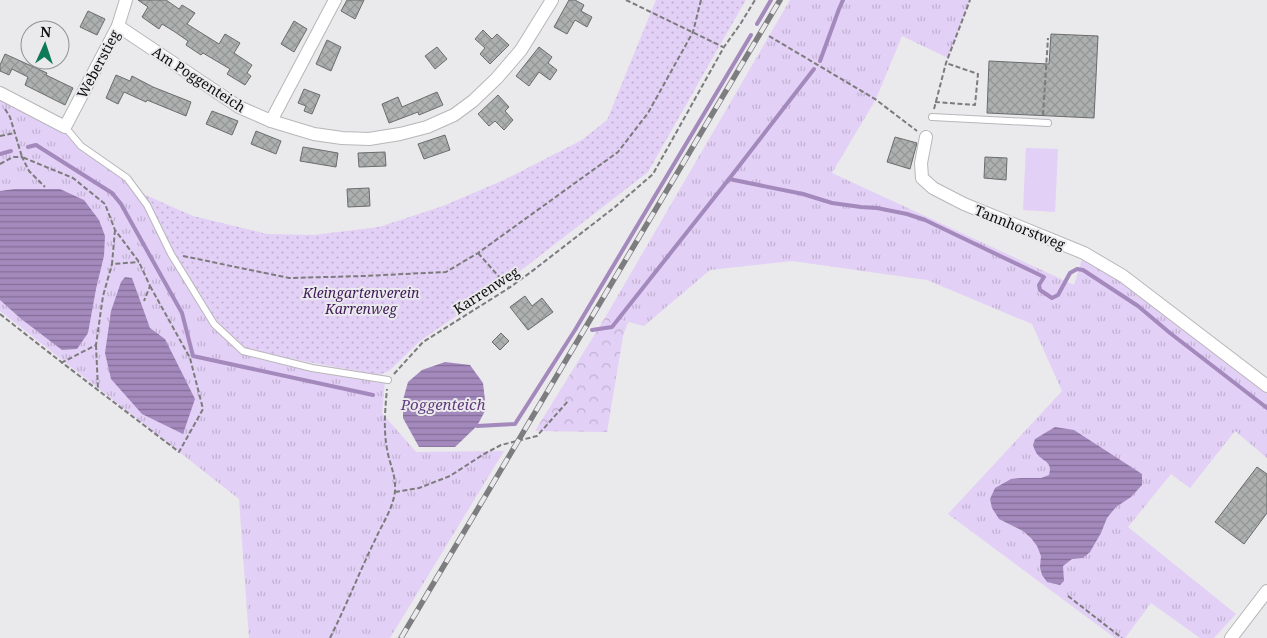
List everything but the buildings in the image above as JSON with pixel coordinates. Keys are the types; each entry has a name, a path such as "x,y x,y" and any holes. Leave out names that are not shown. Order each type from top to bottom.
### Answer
{"street":[{"name":"Weberstieg","path":"65,127 118,26 126,0"},
{"path":"271,121 335,0"},
{"name":"Am Poggenteich","path":"118,26 239,107 271,121 314,134 369,139 400,134 427,126 454,115 473,101 522,50 552,0"},
{"path":"0,93 65,127"},
{"name":"Tannhorstweg","path":"926,137 920,163 922,178 933,188 964,204 1084,253 1124,276 1267,386"},
{"path":"1231,638 1267,592"}],"lane":[{"path":"932,117 1046,122"},
{"path":"65,127 81,146 127,178 147,205 171,254 214,324 243,351 312,368 388,380"}],"path":[{"path":"626,0 724,47"},
{"path":"171,254 289,278 446,272 478,253 618,152 648,113 693,32 701,0"},
{"name":"Karrenweg","path":"388,380 423,342 509,288 615,207 653,174 724,47 742,23 755,0"},
{"path":"932,117 946,63 970,0"},
{"path":"769,36 875,99 926,137"},
{"path":"1046,122 1048,38"},
{"path":"935,102 975,105 978,74 946,63"},
{"path":"5,109 10,117 22,157 29,171 46,187"},
{"path":"0,136 15,133"},
{"path":"0,164 13,157 22,157 73,178 105,204 115,230 139,262 150,286 190,358 203,409 179,452 61,364 0,314"},
{"path":"98,390 96,344 103,296 112,264 115,230"},
{"path":"478,253 509,288"},
{"path":"112,264 139,262"},
{"path":"144,301 150,286"},
{"path":"61,364 96,344"},
{"path":"330,638 392,506 396,478 388,454 384,413 388,380"},
{"path":"395,492 419,488 450,476 501,445 537,436 569,400"},
{"path":"1068,596 1122,638"}],"green space":[{"name":"Kleingartenverein Karrenweg","path":"656,0 746,0 648,172 506,282 420,341 389,371 379,375 243,350 214,324 171,254 141,193 193,216 267,234 314,235 379,227 443,206 504,180 582,140 607,120"},
{"path":"790,0 970,0 948,58 902,36 876,99 832,173 1074,285 1084,253 1267,390 1267,458 1235,431 1190,488 1171,474 1128,527 1236,614 1214,638 1200,638 1151,603 1125,638 1115,638 948,514 1062,391 1032,324 927,280 792,261 710,270 644,326 606,316"},
{"path":"0,94 64,127 81,146 127,178 243,350 312,368 385,380 382,413 416,452 504,451 390,638 249,638 239,499 0,311 0,300 20,318 96,289 104,256 14,189 0,191","holes":["132,278 150,328 165,339 105,353"]},
{"path":"1026,148 1058,149 1055,212 1023,210"},
{"path":"606,316 628,322 623,336 607,432 535,431"}],"water":[{"path":"14,189 60,189 84,200 99,220 105,236 104,256 88,333 77,349 62,350 0,300 0,191"},
{"path":"125,277 132,278 150,328 165,339 195,399 183,434 142,414 111,379 105,353 111,311 121,282"},
{"name":"Poggenteich","path":"445,362 470,365 483,383 486,409 477,426 455,447 419,447 403,418 403,400 408,382 422,370"},
{"path":"1055,427 1074,430 1142,474 1142,485 1131,497 1116,507 1107,518 1090,552 1083,558 1072,559 1063,566 1064,581 1060,585 1047,582 1042,575 1040,567 1041,556 1037,546 1023,531 999,519 992,508 990,499 995,488 1011,479 1041,478 1049,475 1049,464 1037,454 1033,445 1035,439"}],"waterway":[{"path":"757,24 771,0"},
{"path":"820,61 843,0"},
{"path":"477,426 515,424 575,330 751,35"},
{"path":"592,330 612,327 814,69"},
{"path":"28,147 36,145 112,193 121,204 182,313 193,356 373,395"},
{"path":"0,154 11,151"},
{"path":"729,179 803,194 832,203 877,208 925,220 1044,277 1039,285 1040,290 1052,298 1058,295 1070,273 1077,269 1083,270 1138,306 1267,408"}],"railway":[{"path":"401,638 780,0"}]}
